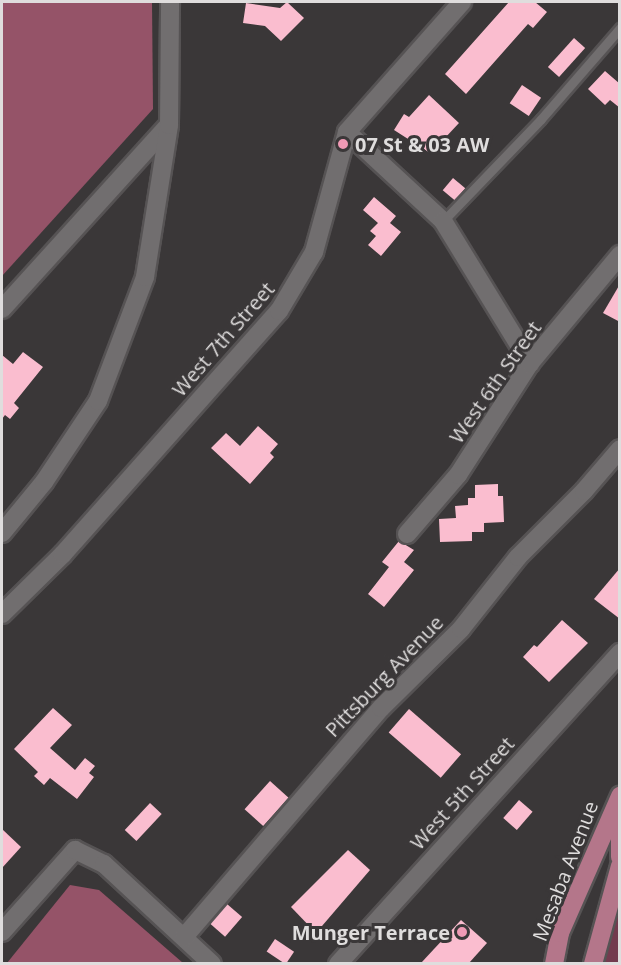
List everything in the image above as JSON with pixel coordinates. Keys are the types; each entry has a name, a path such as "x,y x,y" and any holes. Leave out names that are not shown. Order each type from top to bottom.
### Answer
{"highway":[{"name":"Mesaba Avenue","path":"554,963 560,933 620,796"},
{"path":"620,809 620,857"},
{"path":"593,963 620,866"}],"street":[{"path":"2,533 44,482 98,401 145,277 169,125 170,2"},
{"name":"West 7th Street","path":"2,614 63,554 295,290 322,231 347,132 462,2"},
{"path":"2,309 169,125"},
{"path":"347,132 443,221 531,363"},
{"name":"West 6th Street","path":"407,534 458,475 531,363 620,255"},
{"name":"Pittsburg Avenue","path":"184,937 381,708 461,629 518,557 584,492 620,449"},
{"name":"West 5th Street","path":"338,963 620,653"},
{"path":"2,932 75,850 104,864 212,963"}],"lane":[{"path":"443,221 540,119 620,28"}],"shaded area":[{"path":"2,2 152,2 153,109 2,276"},
{"path":"70,885 99,890 183,963 7,963"},
{"path":"619,903 619,963 604,964 611,928"}],"building":[{"path":"287,2 304,18 281,41 265,26 243,23 246,3 280,8"},
{"path":"509,2 535,2 547,12 533,28 528,24 466,94 445,74"},
{"path":"574,38 585,48 559,77 548,67"},
{"path":"605,71 620,84 620,108 610,100 605,105 588,89"},
{"path":"522,85 541,98 529,116 510,103"},
{"path":"429,95 459,123 444,139 441,136 430,153 394,130 404,114 409,117"},
{"path":"453,178 465,188 455,201 443,190"},
{"path":"374,197 396,216 390,223 401,232 381,256 368,245 376,236 370,231 378,223 363,210"},
{"path":"620,284 620,322 603,313"},
{"path":"23,352 43,367 14,403 19,408 10,419 5,415 2,419 2,355 13,364"},
{"path":"258,426 278,444 270,453 274,457 250,484 211,448 226,433 240,446"},
{"path":"498,484 498,496 503,496 504,522 484,523 484,532 472,532 472,541 440,542 439,519 456,518 455,506 468,505 468,498 475,498 475,485"},
{"path":"399,541 414,550 404,562 414,570 384,607 368,594 389,567 382,562"},
{"path":"620,568 620,619 594,599"},
{"path":"562,620 588,643 549,682 523,657 534,645 537,647"},
{"path":"53,708 72,725 50,748 75,770 85,758 95,766 89,773 94,777 77,799 50,778 44,785 34,776 38,772 14,749"},
{"path":"409,709 461,754 441,778 389,732"},
{"path":"270,781 289,798 263,826 245,809"},
{"path":"519,800 533,812 517,830 503,818"},
{"path":"150,803 162,814 136,841 125,830"},
{"path":"2,829 21,847 2,868"},
{"path":"348,850 370,870 316,933 291,907"},
{"path":"227,904 242,917 225,937 210,924"},
{"name":"Munger Terrace","path":"461,920 487,943 469,963 421,963"},
{"path":"275,939 294,952 285,964 267,951"}],"place":[{"name":"07 St & 03 AW","path":"343,144"},
{"name":"Munger Terrace","path":"462,932"}]}
